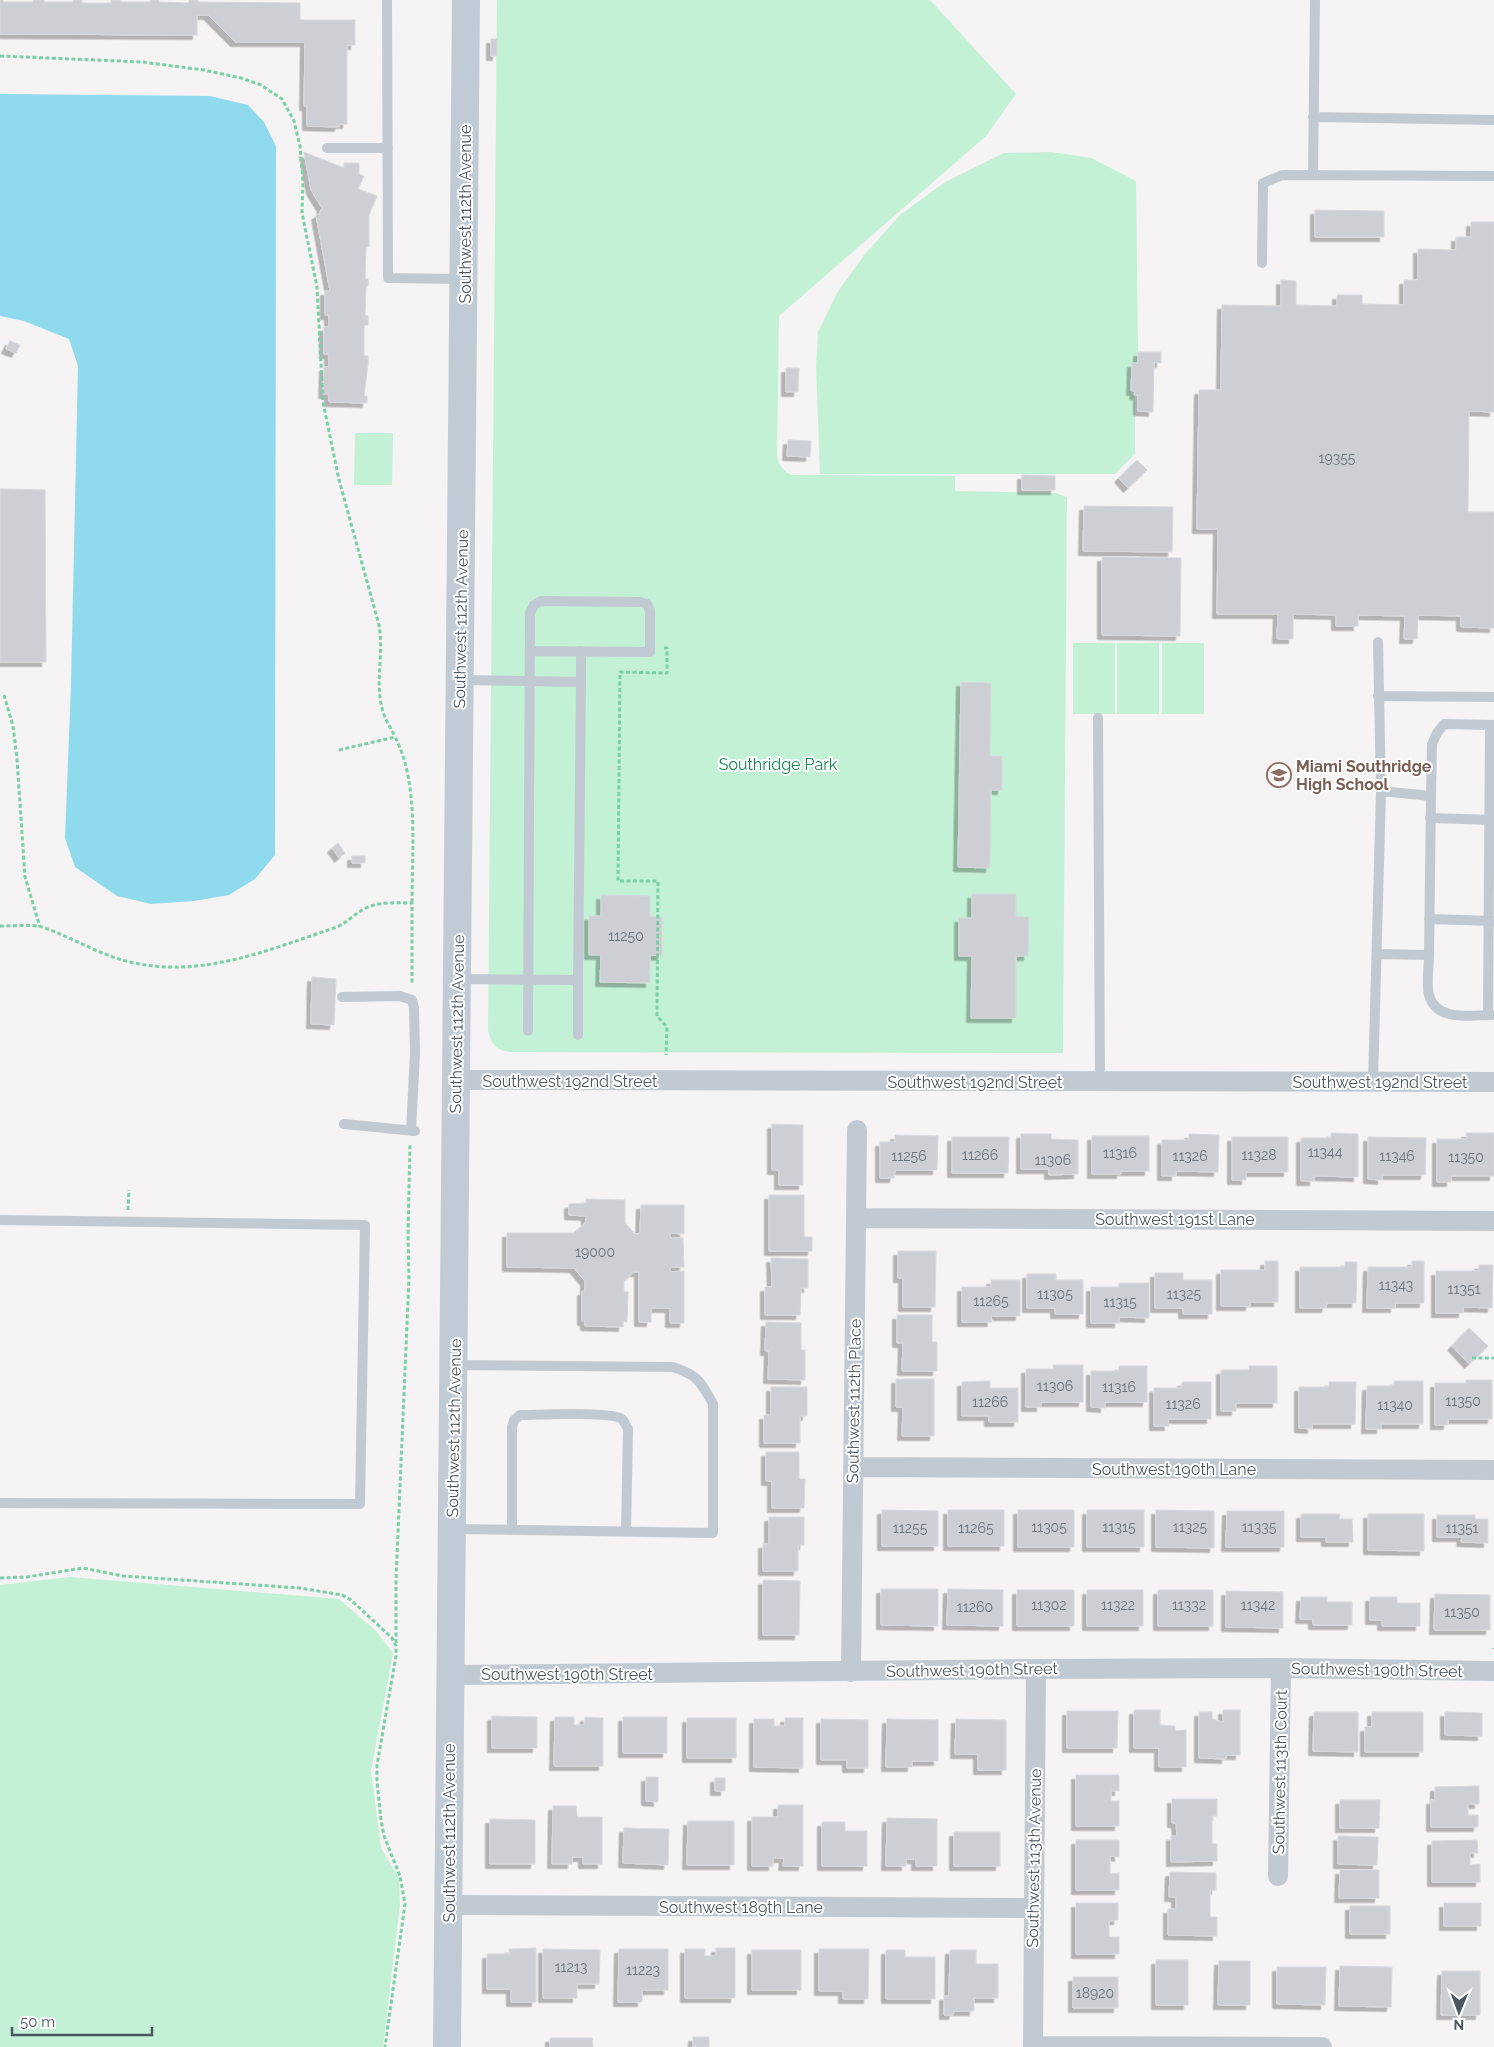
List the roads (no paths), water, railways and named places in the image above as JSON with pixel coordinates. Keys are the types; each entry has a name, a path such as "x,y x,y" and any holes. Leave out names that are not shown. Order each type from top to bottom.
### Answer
{"street":[{"name":"Southwest 112th Avenue","path":"448,2047 466,0"},
{"name":"Southwest 192nd Street","path":"456,1080 1494,1082"},
{"name":"Southwest 112th Place","path":"851,1672 857,1130"},
{"name":"Southwest 191st Lane","path":"856,1218 1494,1221"},
{"name":"Southwest 190th Lane","path":"853,1467 1494,1470"},
{"name":"Southwest 190th Street","path":"450,1675 1281,1668 1494,1671"},
{"name":"Southwest 113th Court","path":"1278,1876 1281,1668"},
{"name":"Southwest 113th Avenue","path":"1033,2047 1036,1669"},
{"name":"Southwest 189th Lane","path":"448,1905 1034,1908"},
{"path":"1033,2047 1322,2047"}],"lane":[{"path":"387,0 388,278 464,279"},
{"path":"1313,174 1316,0"},
{"path":"1313,117 1494,120"},
{"path":"328,148 388,148"},
{"path":"1262,263 1263,183 1282,174 1494,176"},
{"path":"528,1031 530,614 534,605 541,601 640,602 647,604 650,611 650,652 530,651"},
{"path":"1373,1082 1381,791 1378,642"},
{"path":"578,1035 581,651"},
{"path":"460,680 581,682"},
{"path":"1378,696 1494,697"},
{"path":"1098,718 1100,1082"},
{"path":"1444,724 1492,725 1491,1015 1449,1015 1438,1009 1429,996 1432,744 1444,724"},
{"path":"1381,791 1431,796"},
{"path":"1430,818 1492,820"},
{"path":"1429,919 1491,921"},
{"path":"1377,954 1429,955"},
{"path":"458,979 578,980"},
{"path":"342,997 400,996 412,1000 414,1008 415,1053 412,1134 344,1124"},
{"path":"0,1220 365,1226 360,1504 0,1503"},
{"path":"453,1529 713,1533 713,1404 704,1388 692,1373 673,1366 454,1364"},
{"path":"512,1530 512,1427 514,1420 520,1414 614,1416 622,1420 628,1429 626,1532"}],"water":[{"path":"0,94 210,96 248,105 264,122 276,146 275,855 255,879 229,895 194,901 151,904 117,896 75,867 65,838 71,685 78,366 69,339 24,321 0,316"}],"place":[{"name":"Miami Southridge High School","path":"1279,775"}],"park label":[{"name":"Southridge Park","path":"778,764"}]}
